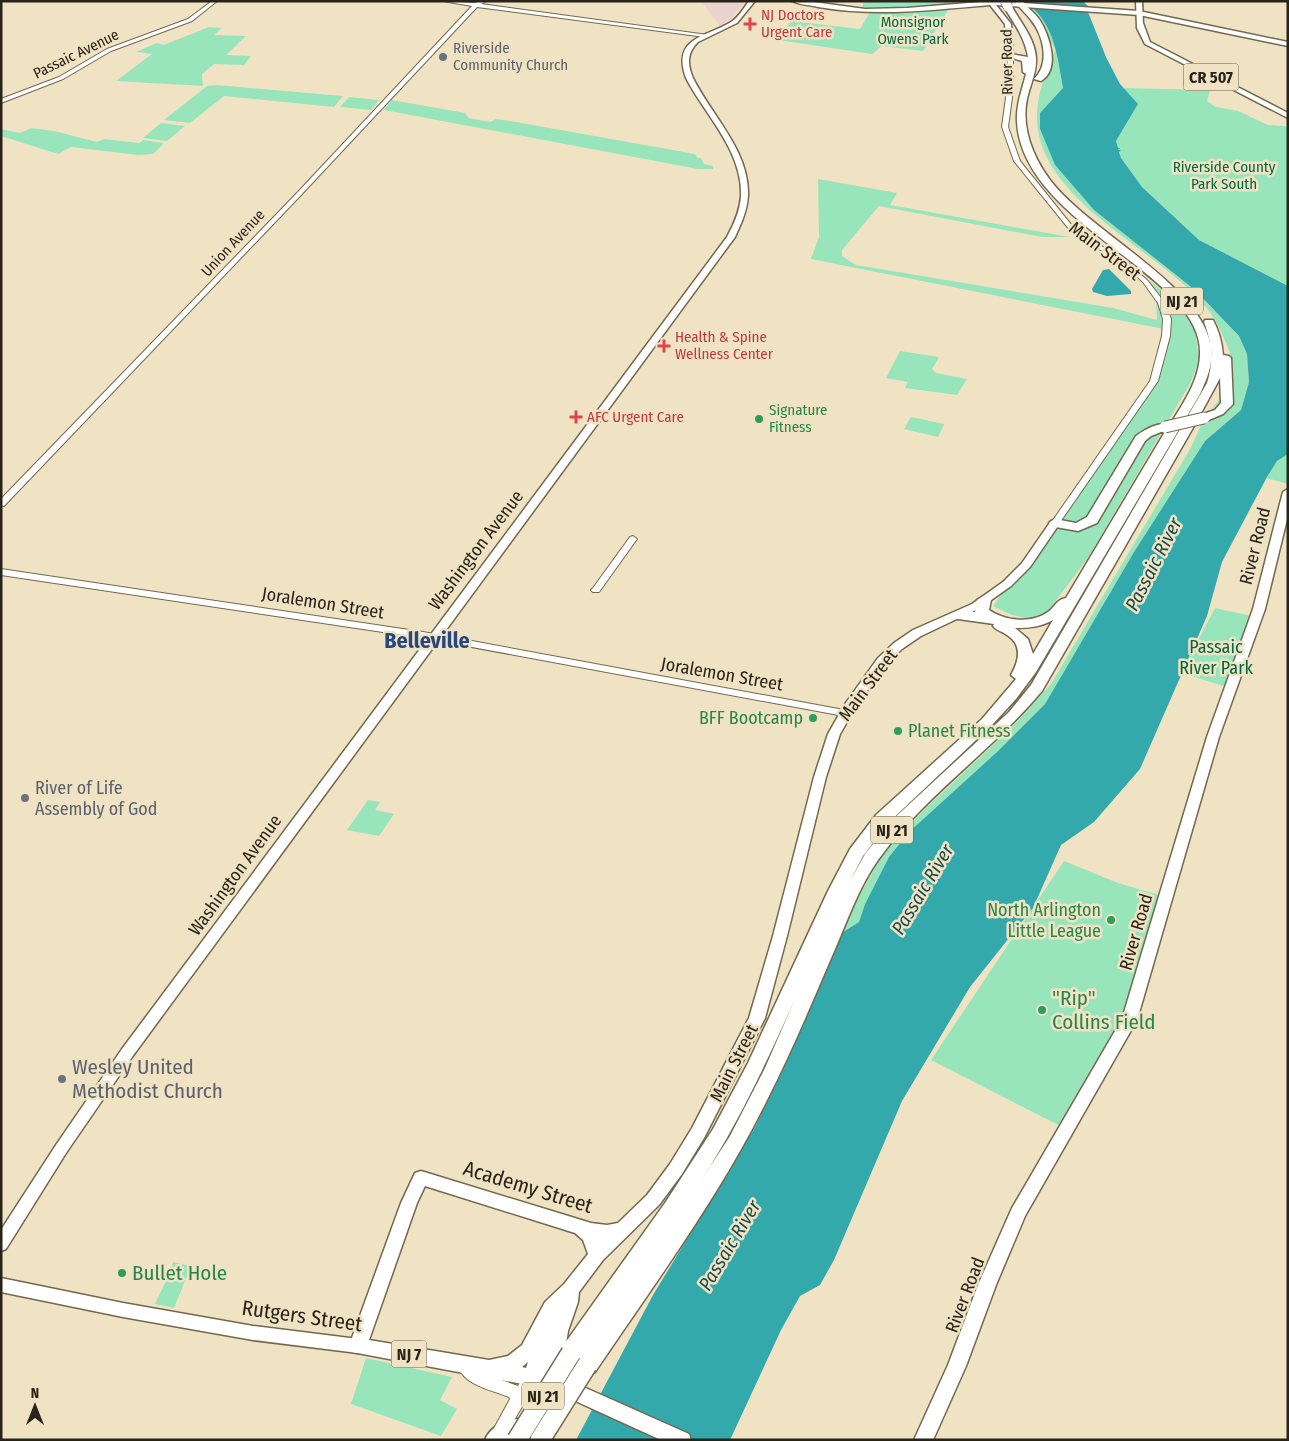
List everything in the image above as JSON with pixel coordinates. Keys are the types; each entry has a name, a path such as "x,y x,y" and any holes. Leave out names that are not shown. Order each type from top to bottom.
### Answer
{"highway":[{"name":"NJ 21","path":"516,1440 688,1218 737,1142 774,1068 850,895 871,858 896,825 1014,715 1036,688 1054,660 1213,383 1217,370 1217,342 1209,322 1201,309 1184,291 1084,212 1049,172 1036,146 1030,123 1031,106 1041,64 1039,49 1015,4"},
{"name":"NJ 21","path":"540,1440 579,1359 658,1230 720,1135 754,1071 836,890 856,853 873,830 897,804 973,735 1011,696 1031,669 1201,381 1206,361 1205,341 1198,322 1180,298 1082,219 1044,179 1032,159 1023,134 1021,117 1024,95 1032,68 1032,53 1015,4"},
{"path":"1010,56 1026,59 1024,95"},
{"path":"1055,523 1071,527 1088,523 1095,516 1140,439 1147,433 1204,418 1222,410 1228,400 1223,347 1209,322"},
{"path":"958,615 970,615 1005,623 1031,624 1052,615 1066,601 1108,539"},
{"path":"984,600 982,612 991,618 1005,623"},
{"path":"958,615 1009,630 1019,636 1026,650 1025,661 1020,673 973,735"},
{"path":"542,1379 549,1414 547,1440"},
{"path":"549,1414 560,1402 586,1395"},
{"path":"496,1440 507,1432 524,1430 532,1432 540,1440"}],"main road":[{"name":"Washington Avenue","path":"1,1244 127,1053 702,277 739,223 745,196 742,170 693,86 686,68 686,56 688,49 694,42 734,22 752,1"},
{"path":"795,1 837,8 879,11 991,2 1139,13 1288,44"},
{"name":"CR 507","path":"1139,1 1143,36 1151,46 1288,116"},
{"name":"River Road","path":"991,2 1008,24 1010,56"},
{"name":"River Road","path":"923,1440 957,1366 1018,1213 1129,1020 1213,737 1258,609 1288,492"},
{"name":"Main Street","path":"542,1379 565,1294 597,1255 653,1200 676,1169 718,1094 757,1018 780,936 816,792 834,734 844,713 890,652 917,633 958,615 1007,584 1021,569 1055,523"},
{"name":"Academy Street","path":"358,1346 409,1203 421,1178 581,1227 607,1232 623,1230"},
{"path":"581,1227 590,1236 597,1255"},
{"name":"Rutgers Street","path":"1,1286 253,1333 358,1346 460,1363 542,1379 586,1395"},
{"path":"487,1369 513,1363 525,1355 532,1347 551,1308 565,1294"},
{"name":"NJ 7","path":"586,1395 682,1440"}],"street":[{"name":"Passaic Avenue","path":"1,101 61,78 113,48 190,20 215,1"},
{"path":"445,1 705,35"},
{"name":"Union Avenue","path":"1,504 476,5 484,1"},
{"name":"River Road","path":"1005,127 1010,90 1010,56"},
{"name":"Main Street","path":"1005,127 1012,151 1020,165 1062,218 1078,233 1140,275 1160,300 1167,319 1166,336 1154,381 1055,523"},
{"path":"596,590 633,539"},
{"name":"Joralemon Street","path":"1,572 435,637 844,713"},
{"path":"460,1363 477,1378 515,1392 518,1401"},
{"name":"Main Street","path":"496,1440 518,1401 542,1379"}],"shaded area":[{"path":"701,1 745,1 732,18 720,26"}],"green space":[{"path":"864,1 957,2 908,9 862,8"},
{"name":"Monsignor Owens Park","path":"950,7 923,51 882,46 872,54 778,40 791,21 860,29 870,12 910,12"},
{"path":"1026,7 1031,7 1045,24 1054,45 1059,67 1063,89 1040,113 1040,129 1055,165 1094,210 1195,290 1239,336 1247,354 1249,382 1241,410 1205,441 1134,552 1045,704 997,752 909,832 889,857 865,904 859,922 843,932 849,915 883,853 924,810 1013,726 1051,684 1190,449 1201,425 1225,391 1232,377 1233,365 1229,352 1217,324 1206,307 1193,292 1107,225 1086,206 1067,187 1052,166 1041,143 1037,111 1042,84 1055,50 1040,19"},
{"path":"209,27 222,28 214,35 246,36 226,55 251,56 244,65 214,64 202,74 203,86 116,81 152,54 136,52 157,43 164,45"},
{"path":"216,85 343,96 334,107 224,96 190,123 164,120 207,86"},
{"name":"Riverside County Park South","path":"1123,88 1210,90 1207,101 1216,107 1238,111 1268,125 1285,126 1288,128 1288,286 1199,240 1142,187 1121,158 1116,141 1138,104"},
{"path":"349,97 379,100 371,110 340,107"},
{"path":"392,100 465,113 469,118 490,122 496,119 516,122 695,154 698,158 701,158 704,164 713,166 713,169 698,169 384,110"},
{"path":"161,123 185,126 167,141 143,138"},
{"path":"31,128 54,131 97,142 104,139 139,143 143,140 164,143 153,154 138,155 71,147 58,154 1,136 1,129 20,133"},
{"path":"818,179 897,193 890,205 1070,237 1042,237 879,206 842,250 842,256 856,265 1113,308 1157,320 1156,299 1146,280 1148,280 1175,300 1195,330 1199,360 1191,382 1088,558 1045,615 1030,619 1012,615 993,606 1156,382 1169,330 811,259 819,237"},
{"path":"900,351 939,357 932,369 936,373 967,379 957,395 905,388 908,382 886,378"},
{"path":"911,417 944,425 938,437 904,429"},
{"path":"1288,454 1288,484 1266,478 1277,461"},
{"name":"Passaic River Park","path":"1215,608 1256,617 1230,688 1185,674 1191,654"},
{"path":"368,800 380,802 375,810 394,814 379,836 347,830"},
{"path":"1064,861 1118,883 1166,897 1137,997 1066,1129 931,1060"},
{"path":"173,1262 191,1266 174,1308 155,1304 170,1273"},
{"path":"366,1358 452,1377 440,1400 457,1409 441,1436 351,1404"}],"water":[{"name":"Passaic River","path":"1032,1 1083,1 1089,7 1088,12 1106,57 1120,84 1138,104 1116,141 1118,148 1120,148 1118,150 1121,150 1119,152 1121,158 1142,187 1199,240 1288,286 1288,454 1277,461 1267,477 1222,562 1207,616 1140,769 1094,822 1061,845 1033,908 970,987 902,1101 834,1260 820,1285 800,1296 781,1330 730,1440 576,1440 653,1295 754,1129 783,1070 843,932 859,922 865,904 889,857 909,832 997,752 1045,704 1134,552 1205,441 1241,410 1249,382 1247,354 1239,336 1195,290 1094,210 1055,165 1040,129 1040,113 1063,88 1054,44 1045,24 1031,7"},
{"path":"1109,269 1131,291 1131,294 1107,296 1093,292 1092,289 1103,270"}],"place":[{"name":"NJ Doctors Urgent Care","path":"750,24"},
{"name":"Riverside Community Church","path":"443,57"},
{"name":"Health & Spine Wellness Center","path":"664,346"},
{"name":"AFC Urgent Care","path":"576,417"},
{"name":"Signature Fitness","path":"759,419"},
{"name":"BFF Bootcamp","path":"813,718"},
{"name":"Planet Fitness","path":"898,731"},
{"name":"River of Life Assembly of God","path":"25,798"},
{"name":"North Arlington Little League","path":"1111,920"},
{"name":"\"Rip\" Collins Field","path":"1042,1010"},
{"name":"Wesley United Methodist Church","path":"62,1079"},
{"name":"Bullet Hole","path":"122,1273"}],"district":[{"name":"Belleville","path":"427,640"}]}
